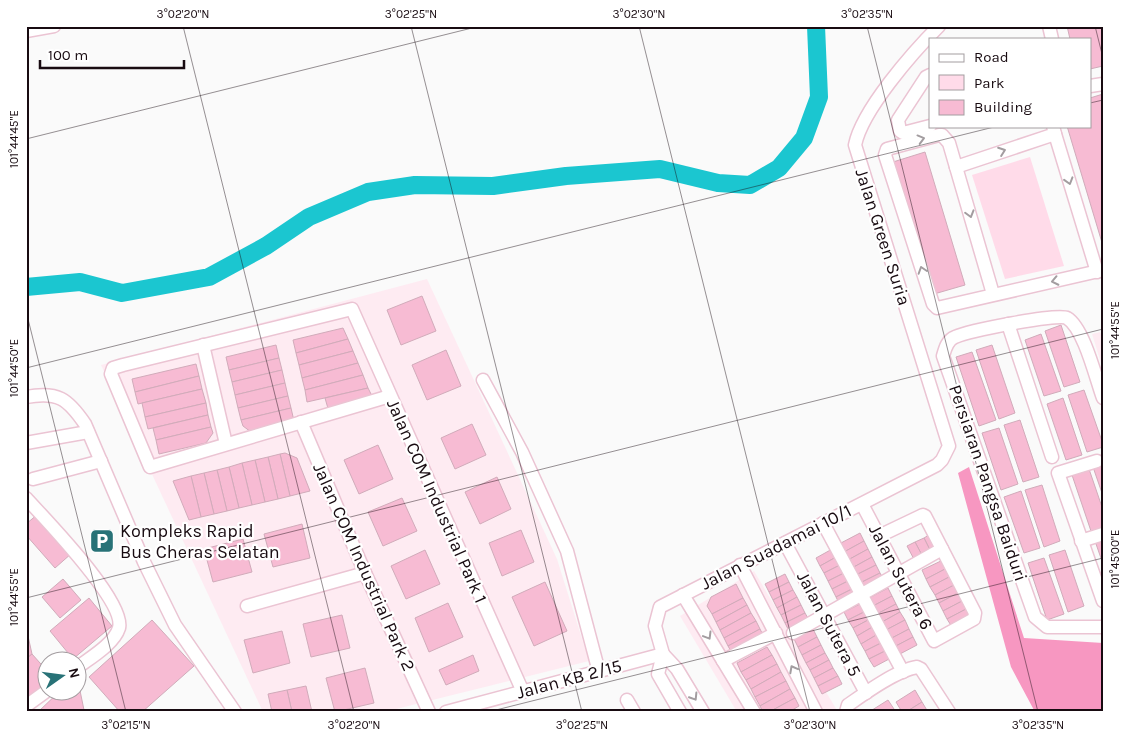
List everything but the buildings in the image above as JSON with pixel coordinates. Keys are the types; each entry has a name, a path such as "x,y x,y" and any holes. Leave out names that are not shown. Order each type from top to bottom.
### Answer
{"street":[{"path":"26,31 54,26"},
{"name":"Jalan Green Suria","path":"937,465 949,446 948,438 855,145 860,129 886,89 916,50 939,26"},
{"path":"929,76 926,77 898,120 900,131 906,133 929,126"},
{"path":"956,168 1054,130 1100,271 937,308 933,304 885,152 886,149 942,135 949,143 956,168 993,294"},
{"name":"Jalan COM Industrial Park 1","path":"202,345 352,309 523,692"},
{"name":"Persiaran Pangsa Baiduri","path":"1102,393 1077,327 1066,318 1056,316 1008,324 953,337 946,346 943,356 1035,617 1047,626 1103,627"},
{"path":"1008,324 1052,457"},
{"path":"226,444 202,345 113,368 111,374 150,467 390,396"},
{"path":"483,380 522,452 567,551 599,672"},
{"path":"26,397 37,395 60,397 71,404 88,432 144,562 175,625 235,712"},
{"name":"Jalan COM Industrial Park 2","path":"301,422 365,573 429,712"},
{"path":"26,443 88,432"},
{"path":"33,478 101,461"},
{"path":"1098,461 1058,474 1103,601"},
{"name":"Jalan Suadamai 10/1","path":"680,712 658,674 663,654 656,626 656,616 660,606 740,565 789,548 823,524 864,509 937,465"},
{"path":"26,498 79,557 115,605 120,616 119,628 114,636 88,658"},
{"name":"Jalan Sutera 6","path":"864,509 934,641 976,616 942,548"},
{"path":"793,633 942,548 927,518 923,515 879,536"},
{"path":"823,524 903,672"},
{"path":"1081,542 1103,534"},
{"name":"Jalan Sutera 5","path":"789,548 866,693"},
{"path":"740,565 816,712"},
{"path":"247,606 365,573"},
{"path":"683,595 754,712"},
{"path":"723,661 776,633"},
{"name":"Jalan Suadamai 10/1","path":"663,654 677,669 703,712"},
{"name":"Jalan KB 2/15","path":"446,712 663,654"},
{"path":"846,712 848,705 866,693 913,668 921,669 948,712"},
{"path":"26,706 38,697"},
{"path":"627,700 634,712"}],"shaded area":[{"path":"427,279 557,559 589,661 384,712 263,712 101,365"},
{"path":"1100,332 1103,339 1103,362 1101,363 1092,334"},
{"path":"969,467 1024,638 1103,643 1103,712 1035,712 1011,667 958,473"},
{"path":"754,571 838,712 737,712 680,616"}],"green space":[{"path":"1030,157 1064,266 1005,279 972,175"}],"waterway":[{"path":"26,287 80,282 122,293 209,277 266,246 309,217 368,192 415,185 493,186 566,176 660,169 718,183 750,185 779,168 804,138 819,97 816,26"}],"place":[{"name":"Kompleks Rapid Bus Cheras Selatan","path":"102,541"}]}
